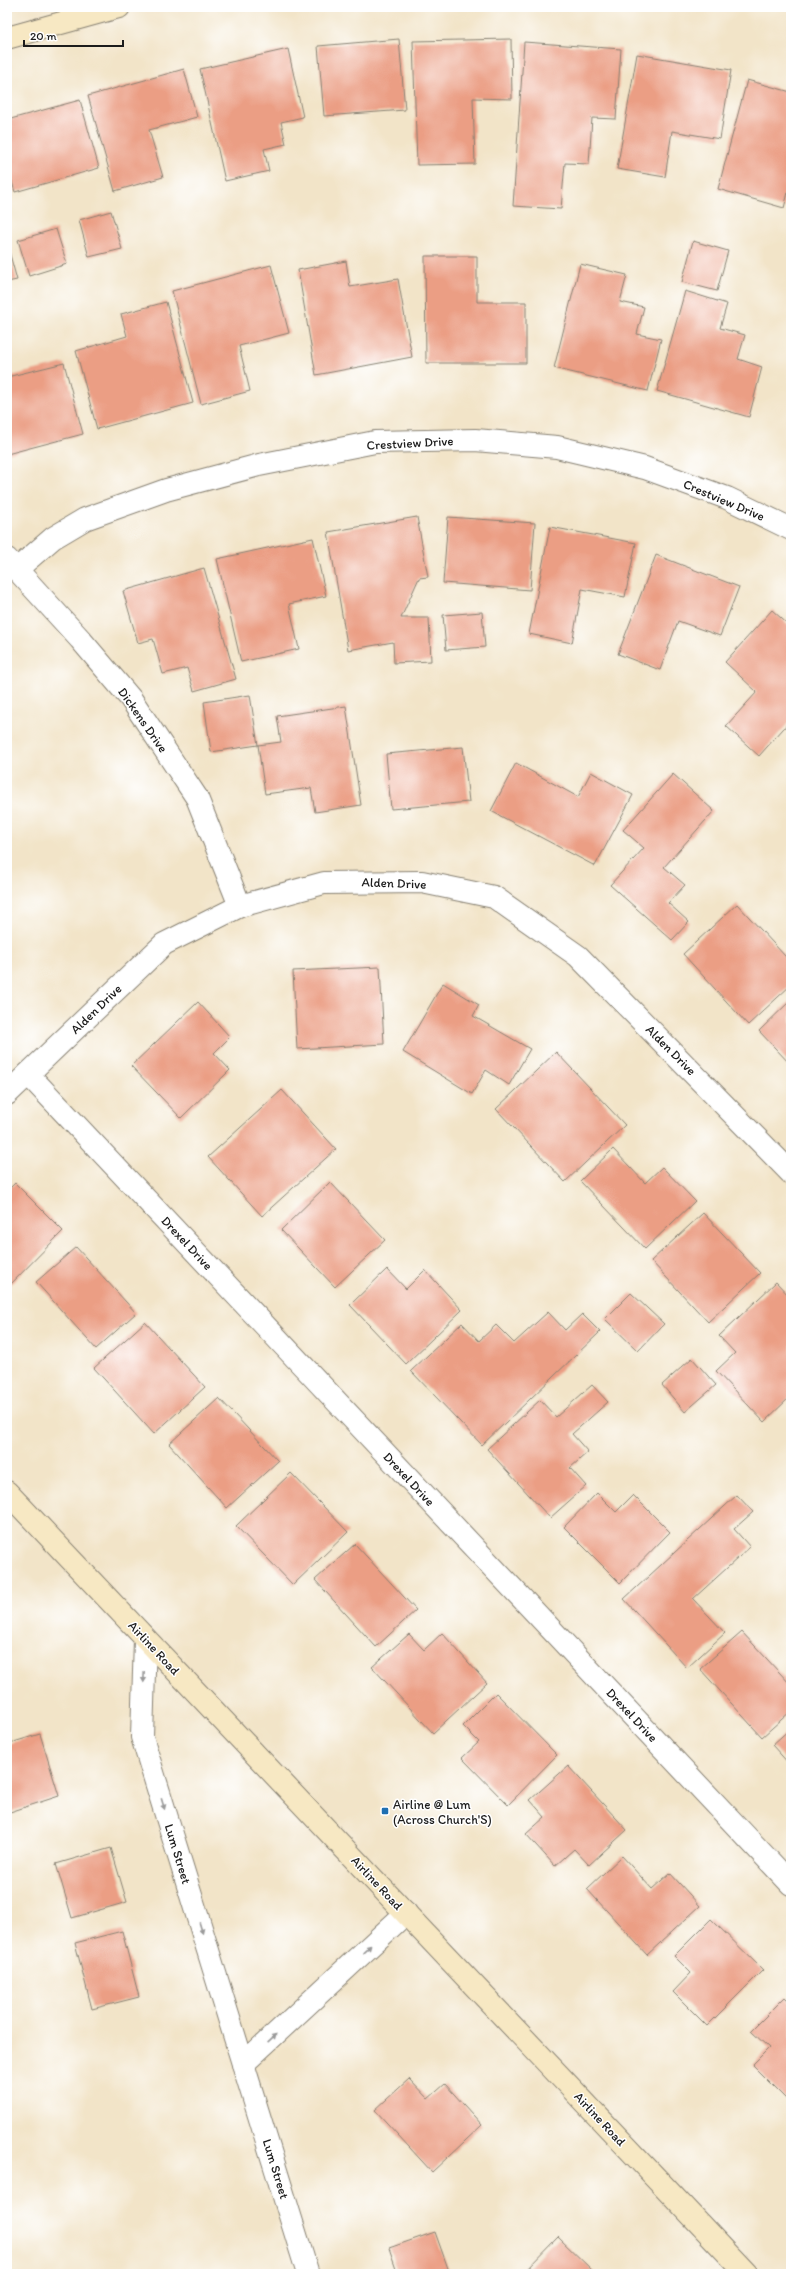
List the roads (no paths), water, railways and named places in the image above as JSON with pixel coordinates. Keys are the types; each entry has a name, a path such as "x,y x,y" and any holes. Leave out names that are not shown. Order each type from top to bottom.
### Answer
{"main road":[{"path":"7,38 119,7"},
{"name":"Airline Road","path":"7,1492 747,2274"}],"street":[{"name":"Crestview Drive","path":"12,565 85,519 166,490 259,465 374,442 475,440 558,447 645,468 727,498 791,529"},
{"name":"Dickens Drive","path":"12,565 80,639 131,699 197,798 240,906"},
{"name":"Alden Drive","path":"7,1094 164,944 240,906 324,883 422,882 494,898 578,956 791,1173"},
{"name":"Drexel Drive","path":"28,1074 791,1884"},
{"name":"Lum Street","path":"145,1638 142,1736 308,2274"},
{"path":"243,2064 406,1914"}],"place":[{"name":"Airline @ Lum (Across Church'S)","path":"385,1811"}]}
